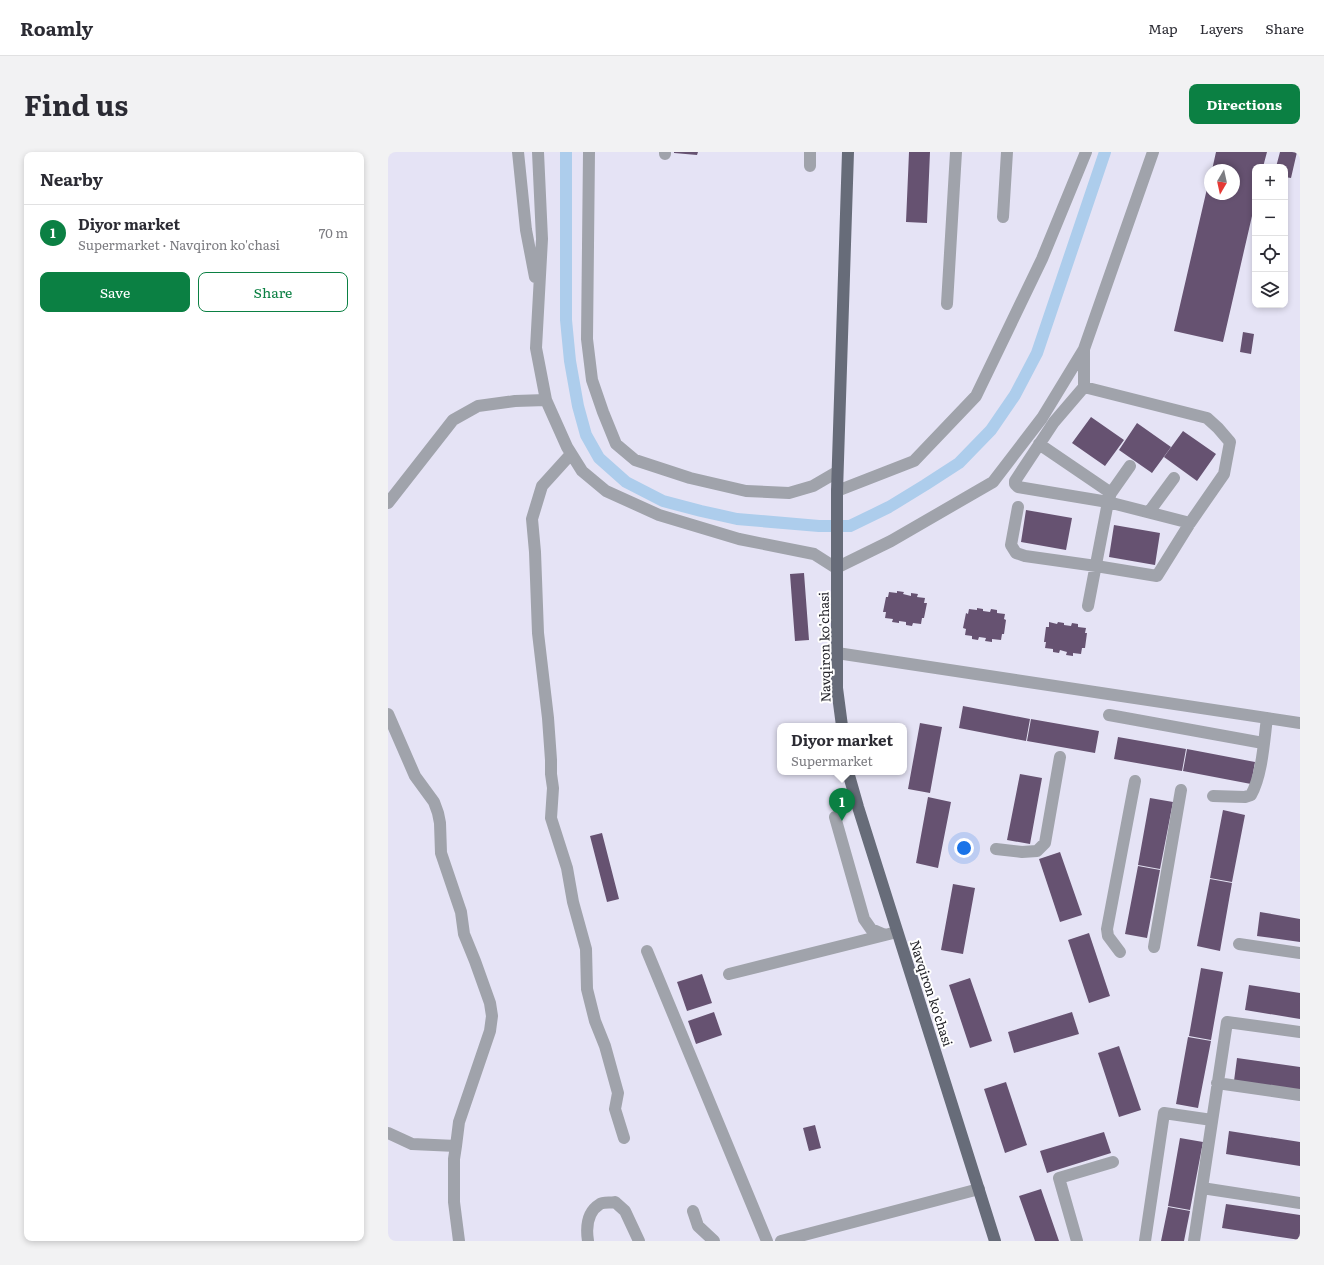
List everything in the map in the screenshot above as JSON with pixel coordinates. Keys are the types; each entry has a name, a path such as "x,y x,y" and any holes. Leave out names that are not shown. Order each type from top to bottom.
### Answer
{"main road":[{"name":"Navqiron ko'chasi","path":"842,723 837,688 836,546 837,472 848,152"},
{"name":"Navqiron ko'chasi","path":"849,775 995,1241"}],"street":[{"path":"518,152 526,230 539,296"},
{"path":"538,152 542,239 536,348 546,400 571,454 582,471 606,491 659,515 739,539 814,554 836,568 891,541 993,482 1042,418 1084,349 1153,152"},
{"path":"588,152 587,339 592,380 602,412 616,444 635,460 690,478 746,491 789,493 812,486 837,472"},
{"path":"810,152 810,166"},
{"path":"947,304 956,152"},
{"path":"1003,217 1007,152"},
{"path":"837,491 914,461 976,396 1042,259 1086,152"},
{"path":"1084,349 1084,387 1054,422 1015,481 1015,484 1018,487 1109,498 1149,512 1190,523"},
{"path":"1018,507 1011,545 1016,553 1025,556 1157,576 1190,523 1224,474 1230,442 1207,418 1084,387"},
{"path":"388,503 453,420 478,406 516,400 546,400"},
{"path":"1039,444 1109,498"},
{"path":"571,454 542,486 532,519 535,552 538,633 548,718 553,788 552,818 567,868 573,902 586,949 587,989 595,1021 605,1046 618,1093 615,1109 624,1138"},
{"path":"1088,606 1109,498 1130,466"},
{"path":"1149,512 1174,478"},
{"path":"837,654 1300,724"},
{"path":"1136,720 1139,699"},
{"path":"388,714 415,776 434,802 438,813 440,823 441,853 461,912 464,934 490,1003 492,1016 490,1031 459,1122 454,1159 454,1202 459,1241"},
{"path":"1109,714 1264,743"},
{"path":"1213,796 1244,797 1251,795 1255,787 1264,743 1267,718"},
{"path":"996,849 1022,852 1037,851 1045,843 1060,757"},
{"path":"1120,952 1108,936 1107,929 1135,781"},
{"path":"1154,947 1181,790"},
{"path":"835,817 864,919 871,929 885,935"},
{"path":"729,974 897,932"},
{"path":"1239,944 1300,953"},
{"path":"647,951 767,1241"},
{"path":"1194,1241 1227,1022 1300,1032"},
{"path":"1218,1083 1300,1095"},
{"path":"1145,1241 1164,1113 1212,1120"},
{"path":"388,1133 412,1144 456,1146"},
{"path":"1077,1241 1059,1178 1113,1162"},
{"path":"1202,1188 1300,1203"},
{"path":"781,1241 979,1189"},
{"path":"588,1241 586,1232 590,1214 600,1204 615,1202 625,1211 639,1241"},
{"path":"693,1211 698,1226 714,1241"}],"building":[{"path":"674,152 698,152 697,155"},
{"path":"909,152 930,152 927,223 906,222"},
{"path":"1216,152 1267,152 1264,164 1252,164 1252,216 1223,342 1174,331 1204,200 1240,200 1240,164 1213,164"},
{"path":"1280,152 1297,152 1291,178 1288,178 1288,164 1277,164"},
{"path":"1243,332 1254,334 1251,354 1240,352"},
{"path":"1091,417 1124,440 1105,466 1072,443"},
{"path":"1137,423 1171,447 1152,473 1119,450"},
{"path":"1183,431 1216,454 1197,481 1164,457"},
{"path":"1026,510 1072,518 1066,550 1021,542"},
{"path":"1114,525 1160,533 1155,565 1109,557"},
{"path":"804,573 809,640 795,641 790,574"},
{"path":"897,591 904,592 903,594 911,596 911,593 918,594 917,597 925,598 924,603 927,603 924,618 922,618 921,624 913,623 912,626 906,625 906,622 892,622 893,619 885,618 886,612 883,612 886,597 888,597 889,592 897,593"},
{"path":"977,608 990,612 991,609 997,610 997,613 1005,614 1004,619 1006,620 1004,634 1002,634 1001,640 992,639 992,642 985,641 986,638 979,637 978,640 972,639 972,636 965,635 966,629 963,628 966,613 968,614 969,609 977,610"},
{"path":"1049,622 1057,624 1058,622 1064,623 1064,625 1071,626 1072,623 1078,624 1078,627 1086,628 1085,633 1087,633 1085,648 1082,648 1081,654 1073,653 1073,656 1066,655 1067,652 1060,650 1059,653 1053,652 1053,649 1045,648 1046,642 1044,642 1046,627 1049,627"},
{"path":"963,706 1030,719 1026,741 959,728"},
{"path":"1031,719 1099,731 1095,753 1027,741"},
{"path":"920,723 942,727 930,793 908,789"},
{"path":"1118,737 1186,749 1182,771 1114,759"},
{"path":"1187,749 1255,762 1251,784 1183,771"},
{"path":"1020,774 1042,778 1030,844 1007,840"},
{"path":"928,797 951,802 938,868 916,863"},
{"path":"1150,798 1173,802 1160,869 1138,865"},
{"path":"1223,810 1245,815 1232,882 1210,878"},
{"path":"602,833 619,899 607,902 590,836"},
{"path":"1060,852 1082,915 1060,922 1039,859"},
{"path":"1138,866 1160,870 1147,938 1125,934"},
{"path":"1210,879 1232,883 1220,951 1197,946"},
{"path":"953,884 975,888 963,954 941,950"},
{"path":"1260,912 1300,919 1300,942 1257,936"},
{"path":"1089,933 1110,996 1089,1003 1068,940"},
{"path":"1201,968 1223,972 1211,1040 1189,1036"},
{"path":"702,974 712,1003 687,1011 677,982"},
{"path":"970,978 992,1041 970,1048 949,985"},
{"path":"1249,985 1300,993 1300,1019 1245,1010"},
{"path":"714,1012 722,1035 696,1044 688,1021"},
{"path":"1072,1012 1079,1034 1014,1053 1008,1032"},
{"path":"1188,1037 1211,1041 1198,1108 1176,1104"},
{"path":"1119,1046 1141,1110 1119,1117 1098,1053"},
{"path":"1237,1058 1300,1067 1300,1091 1234,1081"},
{"path":"1006,1082 1027,1145 1005,1153 984,1089"},
{"path":"815,1125 821,1148 809,1151 803,1128"},
{"path":"1229,1131 1300,1142 1300,1166 1226,1154"},
{"path":"1104,1132 1111,1153 1047,1173 1040,1151"},
{"path":"1180,1138 1203,1142 1190,1210 1168,1206"},
{"path":"1041,1189 1059,1241 1035,1241 1019,1196"},
{"path":"1226,1204 1300,1215 1300,1240 1222,1228"},
{"path":"1168,1207 1190,1211 1184,1241 1161,1241"}],"waterway":[{"path":"566,152 566,320 570,361 578,406 586,435 599,458 626,482 663,501 737,519 819,526 850,526 889,507 959,463 991,430 1015,395 1037,353 1105,152"}],"place":[{"name":"Diyor market","path":"842,821"}]}
